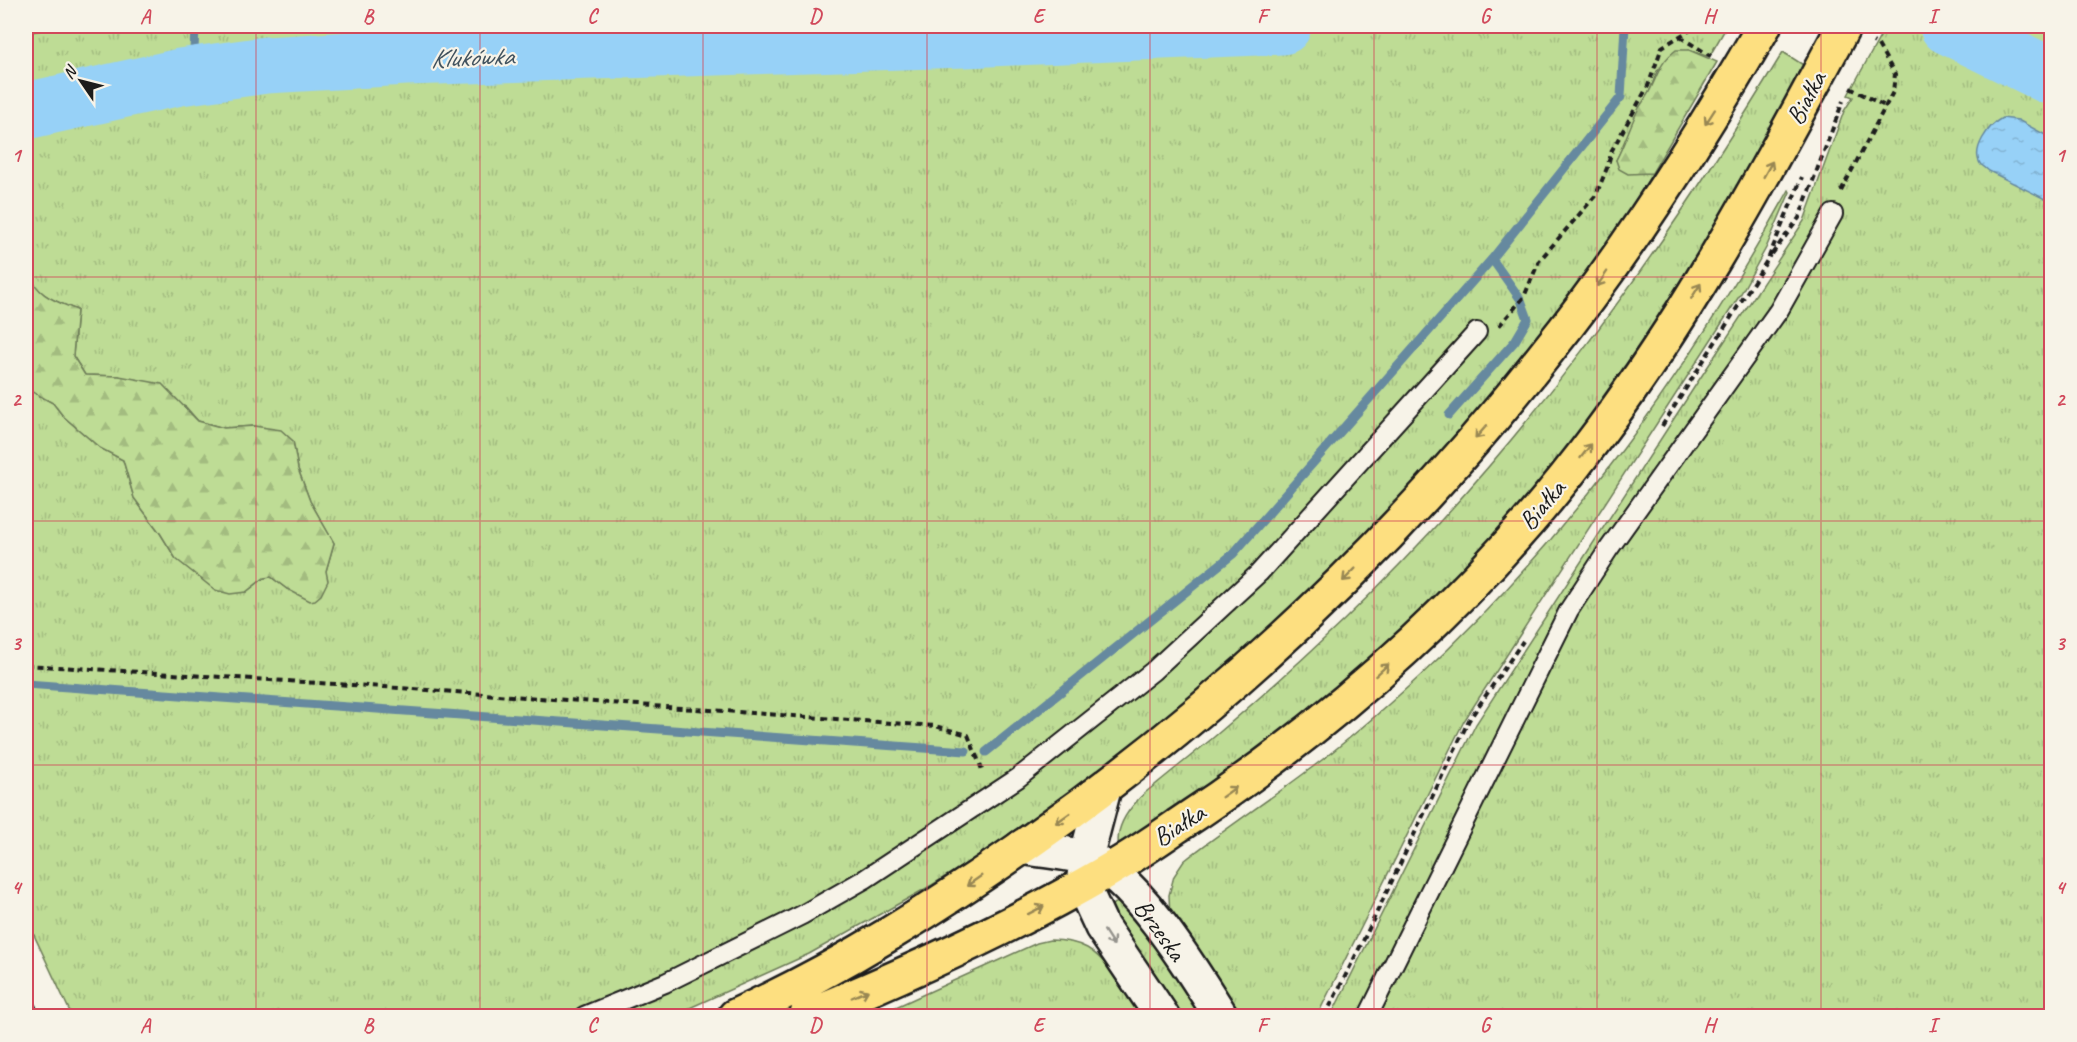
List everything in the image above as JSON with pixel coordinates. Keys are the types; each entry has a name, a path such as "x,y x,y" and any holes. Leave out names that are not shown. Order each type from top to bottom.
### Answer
{"highway":[{"path":"735,1017 821,974 916,919 1022,847 1104,789 1156,748 1277,645 1356,568 1452,466 1548,352 1596,287 1676,169 1728,62 1764,26"},
{"name":"Białka","path":"806,1017 928,964 1093,871 1257,772 1351,698 1419,635 1493,561 1558,487 1598,435 1653,357 1739,220 1814,82 1856,33"}],"street":[{"path":"1022,847 1093,871 1104,789"},
{"name":"Brzeska","path":"1093,871 1102,927 1162,1017"},
{"name":"Brzeska","path":"1093,871 1136,896 1157,922 1221,1017"}],"lane":[{"path":"1368,1017 1569,610 1608,550 1779,310 1833,214"},
{"path":"584,1017 665,983 802,915 865,879 1018,778 1153,671 1259,573 1477,332"},
{"path":"26,1009 29,1017"}],"path":[{"path":"1517,307 1524,297 1539,261 1596,195 1612,150 1648,86 1662,47 1697,26"},
{"path":"1833,214 1843,184 1893,92 1895,74 1878,45 1856,33"},
{"path":"1680,38 1728,62"},
{"path":"1850,88 1885,106"},
{"path":"1768,259 1799,218 1844,100"},
{"path":"26,666 384,687 935,726 968,735 992,795"}],"green space":[{"path":"64,26 1727,26 1709,57 1689,50 1657,71 1650,91 1639,109 1616,160 1637,172 1652,173 1632,208 1570,297 1418,481 1267,631 1166,722 1025,827 932,885 809,954 672,1016 72,1016 26,918 26,395 31,391 53,403 63,416 100,448 123,460 134,498 176,559 246,592 264,578 271,577 287,589 326,571 334,543 310,501 298,469 293,441 254,426 224,428 198,421 186,407 119,376 85,375 73,356 77,310 41,292 26,271 26,33"},
{"path":"1886,26 2051,26 2051,1016 1357,1016 1345,1013 1343,1016 1331,1016 1476,724 1804,221 1844,111 1853,97 1848,95"},
{"path":"1676,50 1689,50 1717,62 1652,173 1628,174 1619,169 1616,160 1639,108 1666,60"},
{"path":"1783,52 1808,68 1691,274 1570,449 1494,539 1424,612 1282,736 1119,848 1118,835 1122,823 1139,798 1247,709 1343,621 1407,557 1526,422 1635,279 1686,205"},
{"path":"1789,190 1766,248 1740,295 1464,721 1317,1016 1234,1016 1170,916 1169,895 1174,876 1184,861 1310,769 1366,724 1475,623 1527,567 1624,448 1668,387 1710,323"},
{"path":"26,271 41,292 77,310 73,356 85,375 119,376 162,384 198,421 224,428 254,426 281,430 293,441 298,469 310,501 334,543 326,571 328,581 321,595 310,601 287,589 271,577 264,578 246,592 230,594 215,590 176,559 134,498 123,460 100,448 63,416 53,403 31,391 26,395"},
{"path":"1119,902 1125,904 1207,1016 1177,1016 1110,909 1113,904"},
{"path":"1050,940 1078,944 1095,953 1145,1016 876,1016 1037,943"}],"water":[{"path":"2002,118 2018,120 2051,138 2051,202 1981,165 1978,152 1982,138"},
{"path":"1042,1009 1065,1016 1008,1016"}],"waterway":[{"path":"193,75 195,26"},
{"path":"632,26 638,49"},
{"path":"708,26 730,46"},
{"path":"1067,26 1073,34"},
{"name":"Klukówka","path":"26,111 180,77 266,65 406,57 1283,26"},
{"path":"986,752 1233,554 1492,259 1621,97 1625,26"},
{"name":"Klukówka","path":"1948,26 2052,77"},
{"path":"1449,415 1515,341 1528,319 1521,300 1492,259"},
{"path":"26,684 966,751"}]}
